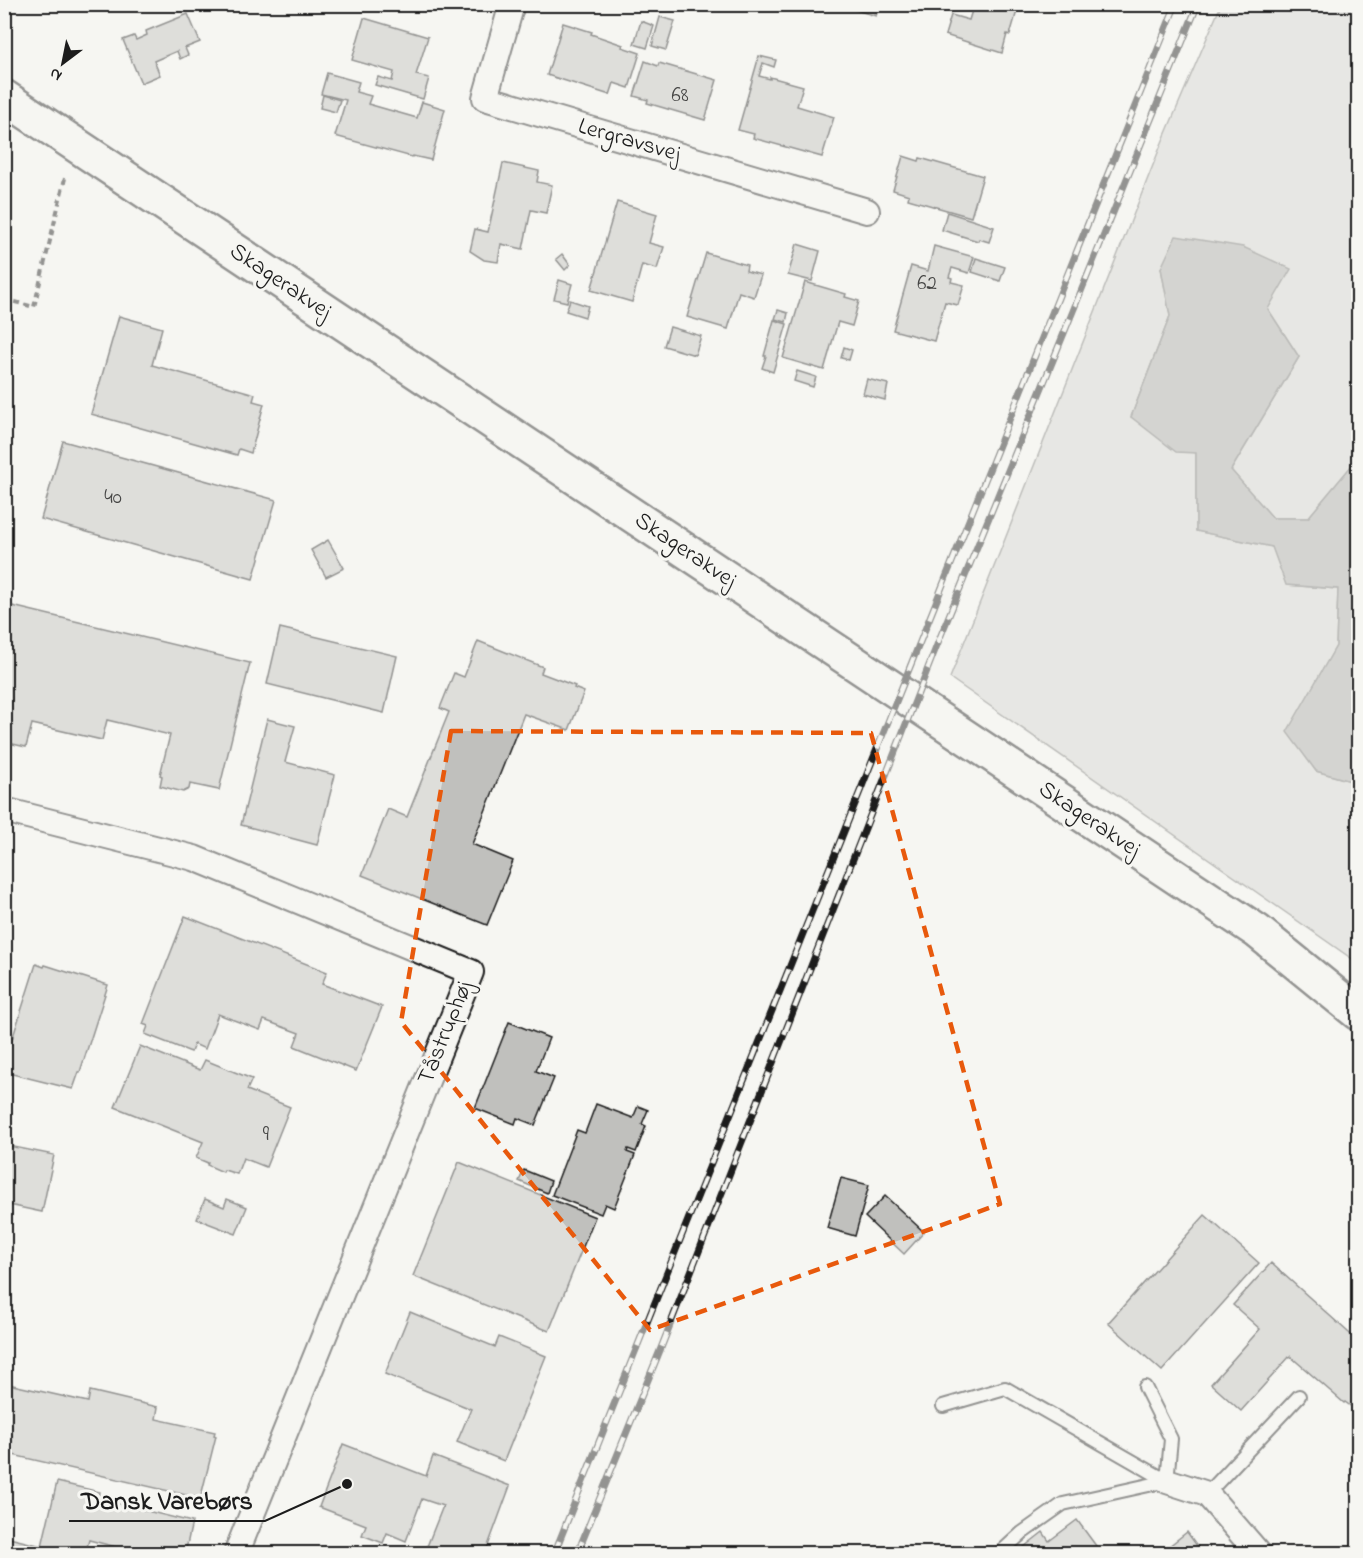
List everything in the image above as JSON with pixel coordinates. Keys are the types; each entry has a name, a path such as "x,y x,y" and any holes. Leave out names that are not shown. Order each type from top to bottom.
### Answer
{"street":[{"name":"Lergravsvej","path":"512,4 485,98 867,211"},
{"name":"Skagerakvej","path":"4,97 1247,925 1359,1013"},
{"name":"Tåstruphøj","path":"4,810 194,858 471,972 236,1554"},
{"path":"1167,1480 1207,1494 1259,1554"}],"lane":[{"path":"1145,1387 1171,1439 1167,1480"},
{"path":"943,1406 1005,1388 1167,1480"},
{"path":"1207,1494 1299,1396"},
{"path":"999,1554 1022,1533 1063,1504 1167,1480"}],"path":[{"path":"4,300 34,308 74,145"}],"highlighted area":[{"path":"451,731 871,733 1000,1204 650,1330 401,1022"}],"shaded area":[{"path":"1221,5 1358,5 1358,458 1308,518 1273,518 1231,470 1299,357 1268,309 1161,268 1170,316 1131,417 1196,453 1196,531 1273,547 1287,585 1338,589 1336,646 1288,732 1316,771 1358,783 1358,963 950,678 1161,145"},
{"path":"1176,236 1243,247 1291,269 1268,309 1299,357 1231,470 1273,518 1308,518 1358,458 1358,783 1316,771 1287,732 1336,646 1338,589 1286,585 1272,547 1196,531 1196,453 1176,452 1131,417 1170,316 1161,268"}],"building":[{"path":"836,4 883,4 883,7 879,6 876,16"},
{"path":"974,4 1019,4 1002,53 945,35 951,15 969,20"},
{"path":"188,14 200,42 185,48 188,55 180,59 177,51 154,61 160,75 141,83 123,40 134,36 136,40 147,35 146,31"},
{"path":"660,17 675,21 666,50 652,46"},
{"path":"364,18 428,37 416,75 429,78 423,99 375,85 378,77 392,81 394,72 352,60"},
{"path":"641,21 654,26 647,48 634,44"},
{"path":"563,23 592,32 591,34 640,53 629,88 614,83 610,95 547,75"},
{"path":"759,56 776,60 774,67 763,63 759,76 803,86 797,106 834,117 822,157 753,138 754,134 738,130"},
{"path":"645,61 717,80 705,120 647,103 648,100 634,96"},
{"path":"327,73 359,82 356,92 371,96 368,104 417,118 422,102 445,109 431,160 335,136 346,100 321,94"},
{"path":"323,95 340,100 336,112 320,108"},
{"path":"903,156 919,161 920,158 983,176 971,217 908,199 909,195 893,190"},
{"path":"503,163 539,171 537,182 552,185 546,213 531,210 523,249 501,244 498,262 484,260 470,251 475,229 488,232"},
{"path":"617,202 657,214 649,243 664,247 657,269 642,265 632,302 591,290"},
{"path":"947,212 994,227 989,242 942,230"},
{"path":"797,244 820,251 812,281 788,275"},
{"path":"934,246 974,257 969,273 952,268 949,277 952,278 951,282 964,285 958,305 945,302 934,341 893,330 911,266 928,271"},
{"path":"706,253 747,265 746,271 761,275 754,297 739,292 728,329 687,317"},
{"path":"562,254 570,265 565,270 556,259"},
{"path":"976,258 1005,267 1000,281 972,272"},
{"path":"559,280 572,284 567,302 554,299"},
{"path":"805,282 846,294 845,297 859,301 852,326 838,322 824,370 783,358"},
{"path":"570,300 588,306 585,317 566,311"},
{"path":"778,310 788,313 786,322 775,319"},
{"path":"119,316 162,328 152,365 255,394 253,401 264,404 251,453 239,449 237,455 91,414"},
{"path":"774,320 787,324 773,372 762,368"},
{"path":"670,327 701,336 695,355 664,346"},
{"path":"844,347 852,350 849,360 841,358"},
{"path":"797,371 816,377 813,387 794,381"},
{"path":"867,379 888,384 885,400 863,394"},
{"path":"63,441 276,500 253,579 41,519"},
{"path":"328,540 344,568 326,577 311,550"},
{"path":"4,604 250,663 219,790 190,784 189,789 183,792 160,786 162,776 160,775 170,735 107,720 102,740 32,724 26,747 4,742"},
{"path":"280,628 397,656 384,713 267,684"},
{"path":"478,641 543,667 541,673 575,686 574,688 584,692 569,730 524,714 472,844 513,861 487,925 362,875 388,809 407,817 449,712 440,708 454,673 464,677"},
{"path":"267,719 295,726 285,762 335,775 317,845 241,825"},
{"path":"185,916 327,972 322,984 382,1007 356,1071 294,1046 299,1033 264,1020 260,1030 218,1014 205,1049 194,1044 191,1052 145,1034 148,1026 143,1024"},
{"path":"36,964 108,985 73,1089 4,1072 4,1065"},
{"path":"509,1022 549,1038 536,1071 554,1078 535,1125 517,1118 515,1124 475,1108"},
{"path":"140,1046 200,1070 205,1060 252,1079 247,1090 290,1107 266,1167 243,1158 237,1174 224,1170 223,1172 196,1158 203,1142 115,1107"},
{"path":"596,1104 633,1118 638,1106 648,1110 642,1124 646,1126 636,1152 628,1149 627,1152 635,1155 614,1208 605,1204 601,1214 552,1195 577,1130 585,1133"},
{"path":"4,1145 54,1155 42,1212 4,1204"},
{"path":"459,1162 595,1217 549,1331 413,1276"},
{"path":"524,1170 551,1181 547,1193 519,1181"},
{"path":"841,1178 869,1185 855,1236 827,1228"},
{"path":"885,1196 924,1232 904,1254 865,1217"},
{"path":"205,1199 224,1207 227,1199 247,1207 236,1234 197,1219"},
{"path":"1205,1215 1259,1263 1162,1371 1108,1323"},
{"path":"1271,1263 1358,1341 1358,1400 1352,1407 1344,1403 1290,1356 1241,1411 1211,1384 1260,1329 1233,1305"},
{"path":"410,1312 495,1347 499,1337 546,1356 504,1461 457,1442 471,1409 385,1374"},
{"path":"4,1383 88,1402 90,1391 158,1407 156,1419 215,1432 216,1436 201,1496 199,1498 4,1453"},
{"path":"343,1444 426,1476 433,1456 510,1486 485,1554 424,1554 443,1506 422,1499 406,1541 387,1533 383,1543 362,1535 366,1525 319,1507"},
{"path":"57,1482 100,1492 98,1499 192,1522 185,1554 143,1554 89,1540 85,1554 4,1554 5,1537 42,1546"},
{"path":"1077,1520 1102,1554 1015,1554 1043,1532 1049,1541"},
{"path":"1187,1532 1203,1554 1159,1554"}],"railway":[{"path":"554,1554 1176,4"},
{"path":"577,1554 661,1348 937,645 1198,4"}],"place":[{"name":"Dansk Varebørs","path":"347,1484"}]}
